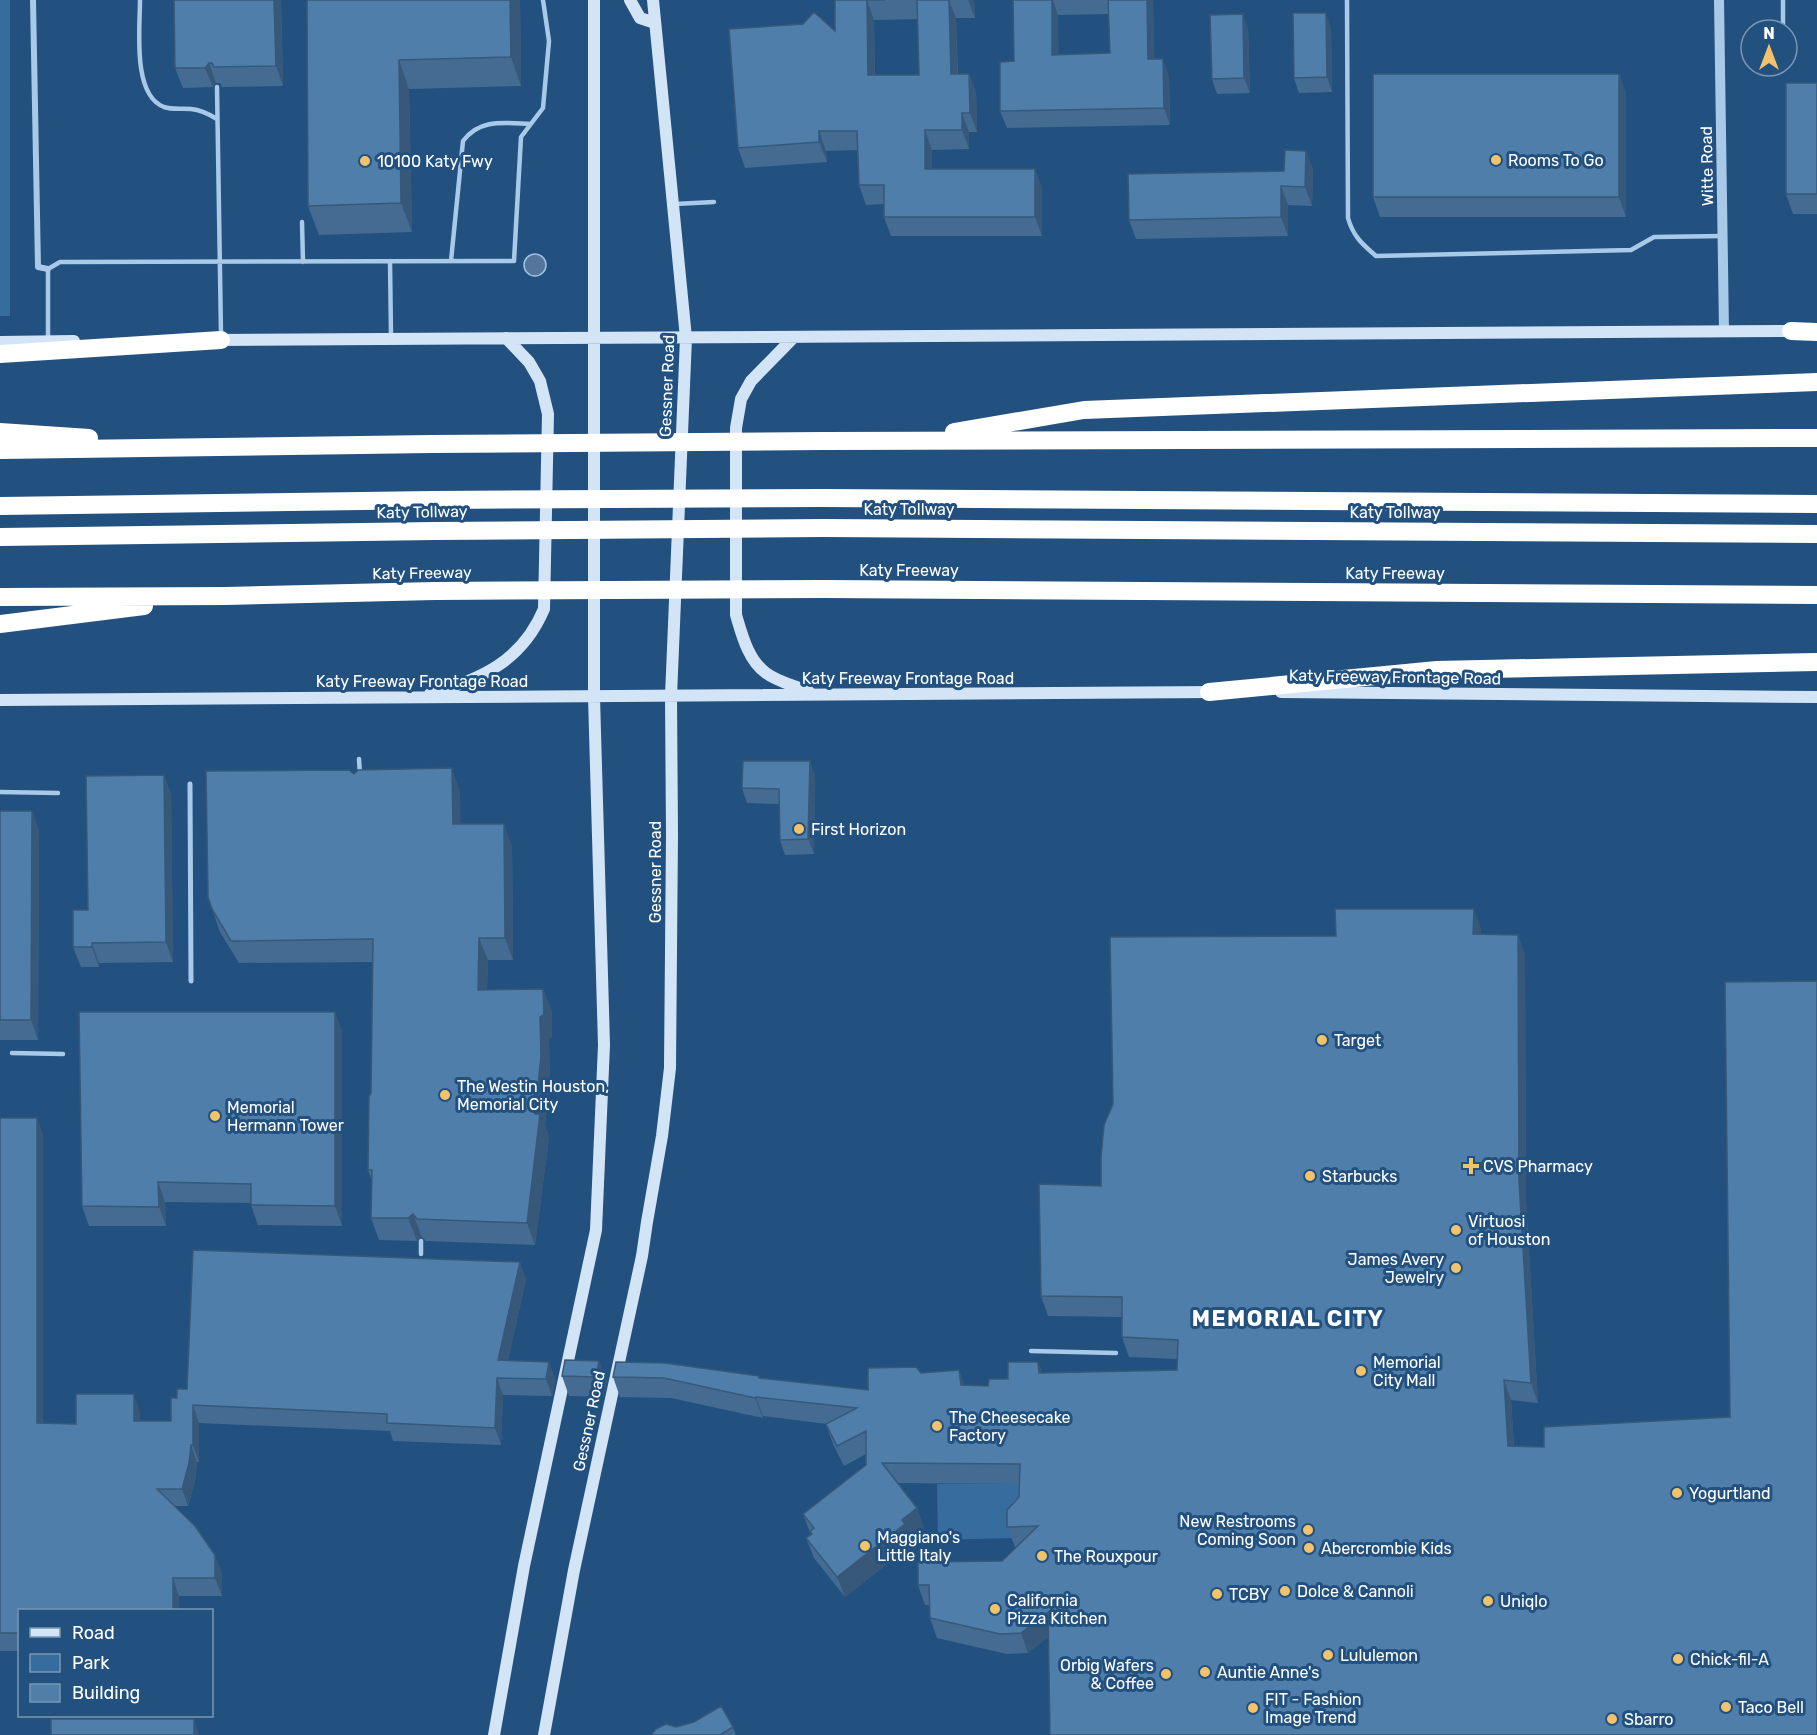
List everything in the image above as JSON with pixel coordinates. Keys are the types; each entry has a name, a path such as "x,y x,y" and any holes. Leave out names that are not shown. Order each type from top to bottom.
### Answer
{"highway":[{"path":"1791,331 1817,331"},
{"path":"0,354 221,340"},
{"path":"902,441 1084,410 1816,382"},
{"path":"0,432 210,447"},
{"path":"0,450 823,441 1817,438"},
{"name":"Katy Tollway","path":"0,506 823,498 1817,504"},
{"name":"Katy Tollway","path":"0,537 823,528 1817,534"},
{"name":"Katy Freeway","path":"0,597 824,589 1817,596"},
{"path":"0,624 226,596"},
{"path":"1209,692 1437,670 1817,662"}],"main road":[{"name":"Gessner Road","path":"494,1735 524,1566 596,1230 604,1045 594,697 594,0"},
{"path":"630,0 640,18 655,23"},
{"name":"Gessner Road","path":"544,1735 574,1570 642,1256 662,1136 670,1068 671,696 686,338 653,0"},
{"path":"0,342 1791,331"},
{"path":"794,337 751,381 741,399 736,428 736,615 750,655 766,673 815,695"},
{"path":"414,698 464,684 510,657 536,629 544,609 548,414 540,381 529,362 506,339"},
{"name":"Katy Freeway Frontage Road","path":"0,700 1209,692 1817,697"}],"street":[{"path":"33,0 38,267 48,269"},
{"name":"Witte Road","path":"1719,0 1724,331"},
{"path":"190,784 191,981"}],"lane":[{"path":"140,0 141,69 144,85 151,99 163,107 206,112 217,119"},
{"path":"48,341 48,269 60,262 514,261 521,137 543,108 549,41 543,0"},
{"path":"1347,0 1348,218 1352,232 1360,243 1376,256 1631,250 1654,237 1723,236"},
{"path":"1783,0 1783,18"},
{"path":"217,87 221,340"},
{"path":"451,261 463,141 470,131 483,125 531,124"},
{"path":"674,204 714,202"},
{"path":"302,222 303,262"},
{"path":"390,261 391,339"},
{"path":"359,759 361,781"},
{"path":"0,792 57,793"},
{"path":"12,1053 63,1054"},
{"path":"421,1241 421,1254"},
{"path":"1031,1351 1116,1353"}],"green space":[{"path":"0,0 10,0 10,316 0,316"},
{"path":"937,1484 1027,1484 1014,1538 938,1540"}],"shaded area":[{"path":"535,254 543,257 546,265 543,273 535,276 527,273 524,265 527,257"}],"building":[{"path":"174,0 274,0 276,66 214,67 212,63 209,63 205,68 175,68"},
{"name":"10100 Katy Fwy","path":"307,0 510,0 511,57 399,60 401,203 308,206"},
{"path":"835,0 867,0 868,75 919,75 917,0 949,0 951,74 969,74 970,113 962,113 962,130 925,130 925,169 1035,169 1035,217 884,217 884,185 859,185 857,131 819,131 819,142 738,148 729,29 803,24 814,12 835,31"},
{"path":"1013,0 1052,0 1052,55 1110,53 1108,0 1147,0 1148,59 1163,59 1164,108 1000,111 1000,62 1014,61"},
{"path":"1293,13 1326,13 1327,77 1294,78"},
{"path":"1243,14 1244,78 1212,79 1210,15"},
{"path":"1373,74 1619,74 1619,197 1373,197"},
{"path":"1786,83 1817,83 1817,194 1786,194"},
{"path":"1285,150 1306,151 1305,187 1281,186 1281,217 1129,220 1128,174 1284,171"},
{"name":"First Horizon","path":"743,761 810,761 808,839 780,840 779,789 742,788"},
{"path":"452,768 453,824 504,824 505,938 479,938 478,990 543,989 544,1014 540,1017 541,1056 535,1114 540,1114 527,1223 417,1219 413,1214 408,1218 371,1218 372,1170 368,1170 373,939 231,941 212,909 208,897 206,771 349,770 354,774 358,770"},
{"path":"164,775 166,942 92,943 92,947 73,947 73,910 88,910 86,776"},
{"path":"0,811 32,811 31,1020 0,1020"},
{"name":"Memorial City Mall","path":"1335,909 1474,909 1473,934 1518,935 1519,1181 1531,1383 1504,1380 1508,1446 1544,1447 1544,1427 1730,1417 1725,982 1817,981 1817,1735 1050,1735 1048,1612 1021,1633 1000,1634 930,1618 929,1585 918,1585 918,1562 1002,1561 1038,1526 1007,1527 1007,1510 1019,1497 1020,1464 882,1463 917,1508 902,1520 905,1524 837,1577 806,1538 812,1534 810,1531 814,1528 803,1514 866,1465 866,1431 837,1446 826,1424 857,1408 755,1398 664,1378 613,1377 616,1362 665,1363 759,1376 759,1378 868,1390 868,1368 916,1367 921,1373 959,1370 961,1385 988,1386 989,1379 1008,1379 1008,1362 1038,1362 1039,1373 1177,1370 1178,1340 1122,1337 1122,1297 1041,1296 1039,1184 1101,1186 1104,1125 1113,1104 1110,937 1336,936"},
{"name":"Memorial Hermann Tower","path":"79,1012 335,1012 335,1206 251,1205 251,1184 158,1182 159,1207 82,1206"},
{"path":"0,1118 37,1118 37,1423 76,1424 76,1394 134,1394 134,1421 171,1421 171,1398 177,1398 177,1389 187,1389 193,1250 520,1262 498,1360 549,1362 546,1379 497,1378 495,1428 387,1423 387,1414 193,1405 193,1445 191,1445 182,1489 157,1489 195,1526 215,1555 215,1578 173,1578 173,1609 18,1609 18,1633 0,1633"},
{"path":"565,1360 599,1361 596,1377 562,1376"},
{"path":"721,1706 733,1727 720,1735 651,1735 656,1729 666,1724 676,1727 694,1722"},
{"path":"51,1719 194,1719 194,1735 51,1735"}],"place":[{"name":"Rooms To Go","path":"1496,160"},
{"name":"10100 Katy Fwy","path":"365,161"},
{"name":"First Horizon","path":"799,829"},
{"name":"Target","path":"1322,1040"},
{"name":"The Westin Houston, Memorial City","path":"445,1095"},
{"name":"Memorial Hermann Tower","path":"215,1116"},
{"name":"CVS Pharmacy","path":"1471,1166"},
{"name":"Starbucks","path":"1310,1176"},
{"name":"Virtuosi of Houston","path":"1456,1230"},
{"name":"James Avery Jewelry","path":"1456,1268"},
{"name":"Memorial City Mall","path":"1361,1371"},
{"name":"The Cheesecake Factory","path":"937,1426"},
{"name":"Yogurtland","path":"1677,1493"},
{"name":"New Restrooms Coming Soon","path":"1308,1530"},
{"name":"Maggiano's Little Italy","path":"865,1546"},
{"name":"Abercrombie Kids","path":"1309,1548"},
{"name":"The Rouxpour","path":"1042,1556"},
{"name":"Dolce & Cannoli","path":"1285,1591"},
{"name":"TCBY","path":"1217,1594"},
{"name":"Uniqlo","path":"1488,1601"},
{"name":"California Pizza Kitchen","path":"995,1609"},
{"name":"Lululemon","path":"1328,1655"},
{"name":"Chick-fil-A","path":"1678,1659"},
{"name":"Auntie Anne's","path":"1205,1672"},
{"name":"Orbig Wafers & Coffee","path":"1166,1674"},
{"name":"Taco Bell","path":"1726,1707"},
{"name":"FIT - Fashion Image Trend","path":"1253,1708"},
{"name":"Sbarro","path":"1612,1719"}],"district":[{"name":"MEMORIAL CITY","path":"1288,1318"}]}
